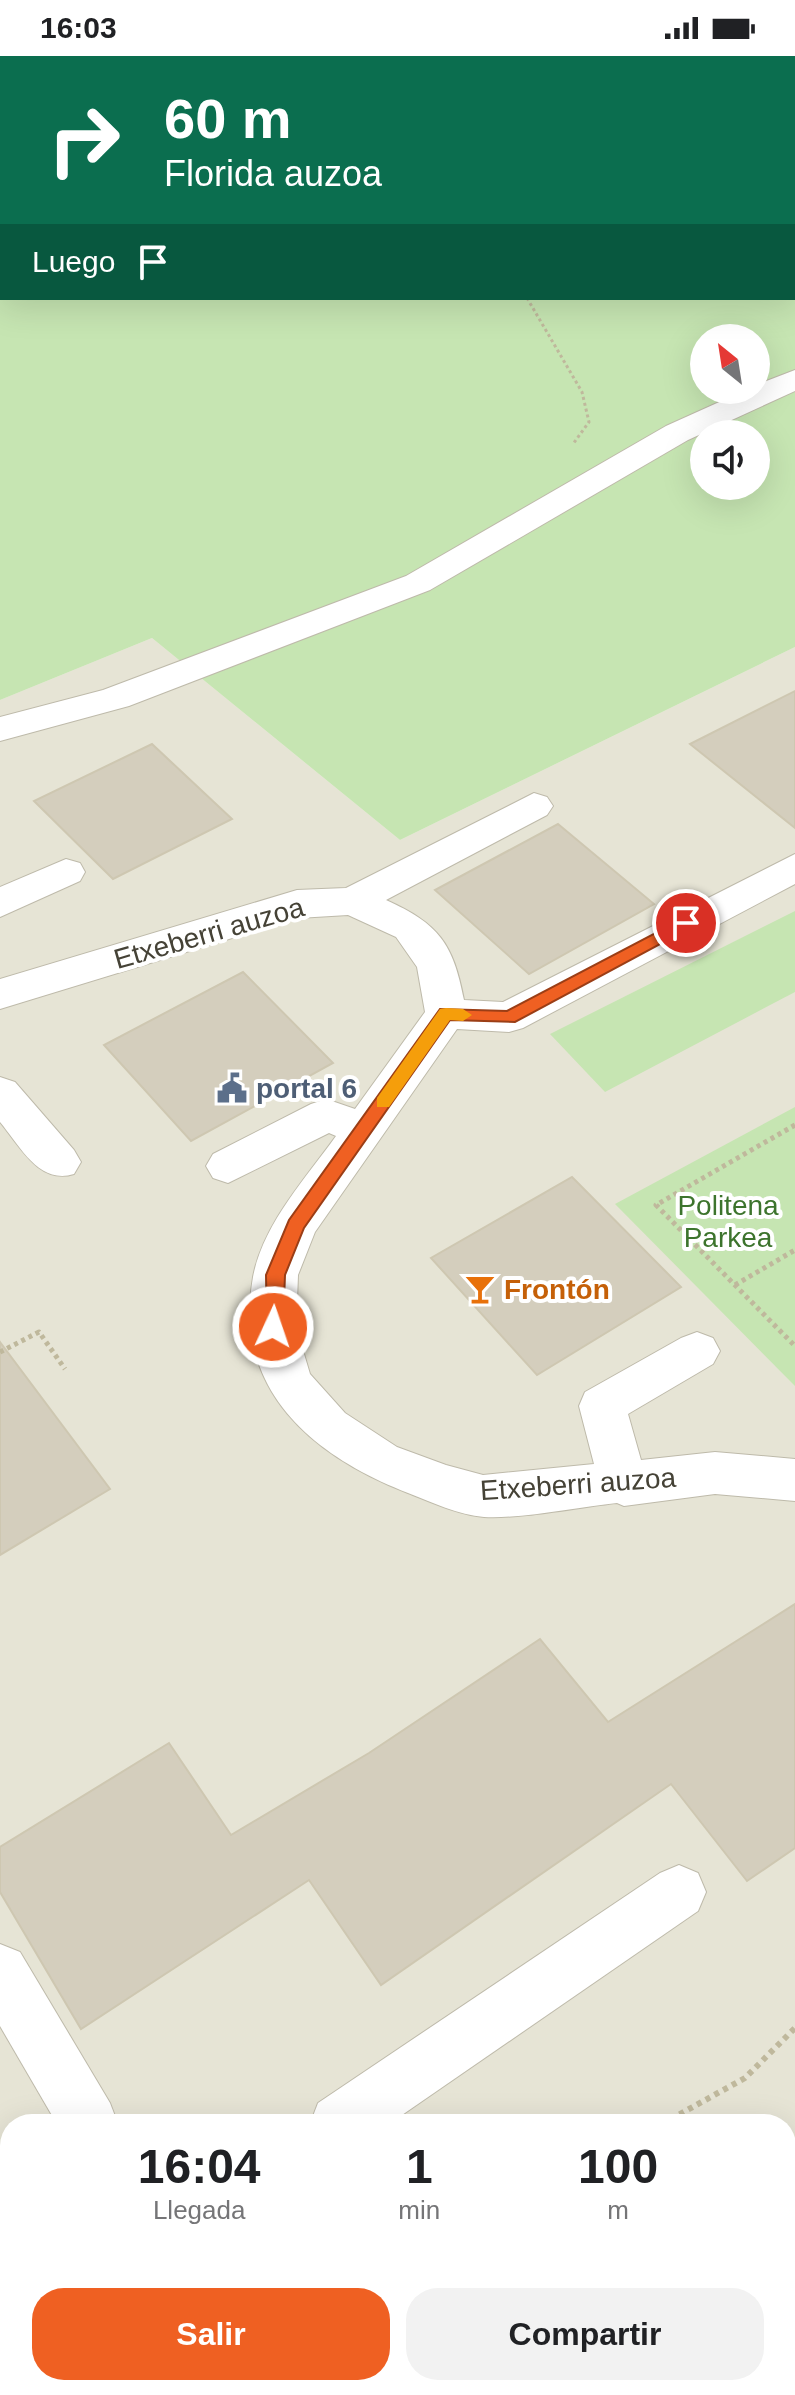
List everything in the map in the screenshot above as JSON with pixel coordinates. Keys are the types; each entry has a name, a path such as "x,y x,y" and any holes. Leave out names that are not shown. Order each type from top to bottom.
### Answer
{"street":[{"path":"0,729 116,698 418,583 677,433 795,379"},
{"path":"353,901 534,806"},
{"path":"446,1014 509,1017 795,867"},
{"path":"0,903 66,872"},
{"name":"Etxeberri auzoa","path":"0,994 297,904 353,901 410,927 437,964 446,1014 296,1225 276,1275 273,1327 289,1383 328,1427 380,1461 442,1485 483,1496 624,1485 715,1473 795,1480"},
{"path":"0,1093 59,1162"},
{"path":"228,1166 326,1115 364,1129"},
{"path":"624,1485 602,1406 697,1351"},
{"path":"354,2114 679,1892"},
{"path":"0,1972 83,2114"}],"path":[{"path":"528,300 582,392 589,422 572,445"},
{"path":"795,1125 656,1205 795,1346"},
{"path":"735,1285 795,1250"},
{"path":"0,1352 39,1332 65,1369"},
{"path":"680,2114 745,2078 795,2028"}],"shaded area":[{"path":"152,638 400,840 795,647 795,2114 0,2114 0,700"}],"green space":[{"path":"0,300 795,300 795,647 400,840 152,638 0,700"},
{"path":"795,911 795,992 605,1092 550,1034"},
{"name":"Politena Parkea","path":"795,1107 795,1386 615,1204"}],"building":[{"path":"795,691 795,828 690,744"},
{"path":"152,744 232,819 113,879 34,801"},
{"path":"558,824 654,904 529,974 435,890"},
{"path":"243,972 333,1063 191,1141 104,1045"},
{"path":"572,1177 681,1287 537,1375 431,1258"},
{"path":"0,1342 110,1489 0,1555"},
{"path":"795,1604 795,1848 747,1881 671,1784 381,1985 309,1880 81,2029 0,1892 0,1847 169,1743 231,1835 369,1753 540,1639 608,1722"}],"slow traffic":[{"path":"383,1102 446,1014 463,1015"}],"place":[{"name":"portal 6","path":"232,1088"},
{"name":"Frontón","path":"480,1289"}],"route":[{"path":"273,1327 276,1275 296,1225 446,1014 509,1017 686,923"}]}
